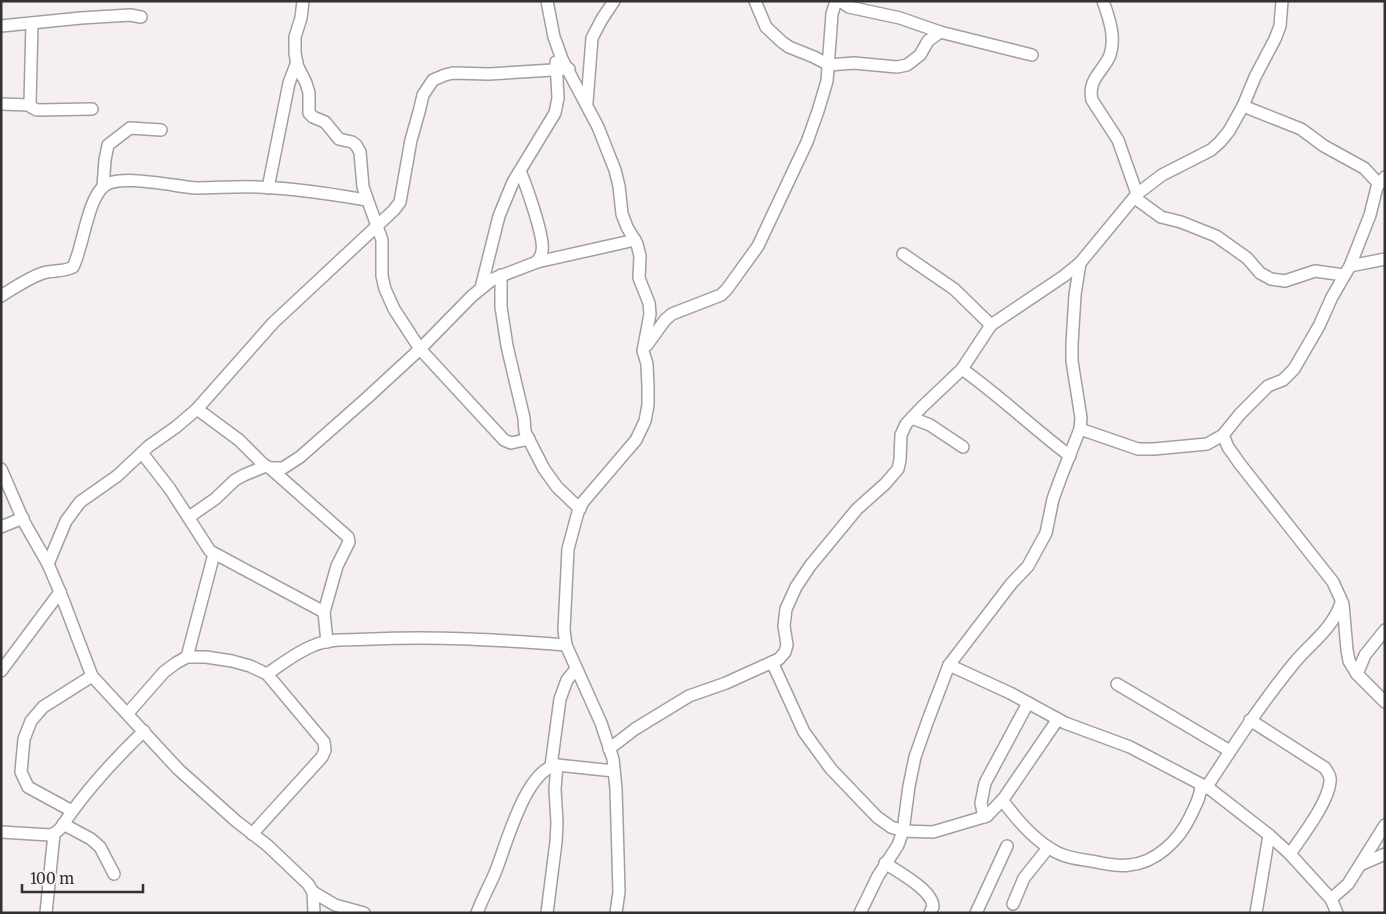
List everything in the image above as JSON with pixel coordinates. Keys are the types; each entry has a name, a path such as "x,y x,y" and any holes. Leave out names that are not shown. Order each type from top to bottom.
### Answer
{"street":[{"path":"303,1 301,18 295,37 297,62 309,94 309,113 313,117 325,122 339,139 356,145 360,152 367,200 382,240 381,265 385,288 394,309 420,348 504,440 511,443 529,439"},
{"path":"481,288 499,216 520,171 558,105 563,69 562,59 554,38 547,1"},
{"path":"587,104 592,38 614,1"},
{"path":"755,1 766,26 782,42 829,65 854,64 897,67 907,65 920,55 928,41 940,32"},
{"path":"643,351 665,320 672,314 720,295 727,289 758,246 807,142 827,81 832,14 836,1"},
{"path":"840,1 849,7 900,18 940,32 1032,55"},
{"path":"1103,1 1109,20 1112,41 1109,56 1097,73 1091,94 1092,100 1118,140 1136,196 1161,217 1181,222 1216,236 1247,258 1260,273 1271,279 1285,281 1315,271 1347,270 1385,259"},
{"path":"609,748 635,728 689,696 726,683 779,659 787,645 784,626 786,609 796,587 810,566 858,509 898,469 900,434 912,418 962,369 991,325 1080,264 1136,196 1174,167 1211,150 1220,142 1229,131 1243,106 1255,77 1275,39 1280,26 1282,1"},
{"path":"1,26 82,18 141,17"},
{"path":"32,23 30,105 33,109 37,110 92,109"},
{"path":"268,188 289,83 297,62"},
{"path":"563,69 587,104 615,170 622,214 640,256 640,278 650,308 649,325 643,351 647,364 648,387 648,405 645,421 636,440 583,502 568,549 564,630 566,645 601,723 614,771 619,892 616,913"},
{"path":"48,564 66,520 80,502 117,476 158,439 176,428 197,409 273,323 394,210 400,202 411,140 423,96 433,80 445,74 453,73 489,74 563,69"},
{"path":"1,104 30,105"},
{"path":"1080,429 1138,449 1154,450 1207,444 1223,435 1240,414 1268,386 1283,380 1294,369 1319,326 1347,270 1370,215 1382,180 1324,146 1301,129 1243,106"},
{"path":"1,296 45,272 67,270 73,267 86,224 103,187 105,160 110,143 130,128 161,130"},
{"path":"520,171 536,220 542,246 542,254 537,262"},
{"path":"103,187 110,183 121,181 150,182 196,188 268,188 367,200"},
{"path":"189,517 244,475 268,467 283,468 300,457 420,348 481,288 501,275 537,262 634,240"},
{"path":"903,254 954,289 991,325"},
{"path":"863,911 885,864 898,845 904,831 909,786 915,757 949,665 1035,555 1046,533 1053,499 1080,429 1081,418 1072,361 1072,344 1075,295 1080,264"},
{"path":"501,275 501,307 507,346 524,418 525,432 544,469 557,487 580,509"},
{"path":"962,369 999,396 1036,430 1070,456"},
{"path":"197,409 239,440 348,537 349,542 337,566 324,612 327,642"},
{"path":"912,418 930,425 963,447"},
{"path":"1223,435 1228,447 1240,464 1333,582 1342,601 1349,661 1357,674 1385,702"},
{"path":"142,453 189,517 210,551 324,612"},
{"path":"1,469 23,518 48,564 92,676 178,769 267,845 308,884 313,892 336,905 364,913"},
{"path":"1,528 23,518"},
{"path":"187,657 214,554"},
{"path":"1,671 60,592"},
{"path":"1002,800 1030,832 1048,848 1075,859 1115,865 1146,862 1176,838 1186,826 1204,786 1250,720 1296,662 1334,620 1342,601"},
{"path":"1357,674 1365,655 1385,630"},
{"path":"266,674 316,644 327,642 411,637 504,640 566,645"},
{"path":"128,713 164,672 187,657 206,657 232,661 250,666 266,674 324,742 325,750 322,757 252,834"},
{"path":"772,662 804,732 831,769 877,817 891,827 904,831 933,832 984,817 1002,800 1058,719"},
{"path":"949,665 1028,702 1076,728 1130,747 1204,786 1269,835 1290,854 1331,899 1336,913"},
{"path":"547,913 556,842 554,765 560,699 568,680 576,669"},
{"path":"72,812 28,787 21,772 24,739 31,721 43,707 92,676"},
{"path":"1117,684 1230,751"},
{"path":"984,817 982,803 985,782 1028,702"},
{"path":"1250,720 1325,768 1329,774 1330,783 1324,799 1290,854"},
{"path":"46,913 54,834 122,753 144,731"},
{"path":"477,913 524,797 533,781 554,765 614,771"},
{"path":"63,824 91,839 100,847 114,874"},
{"path":"1331,899 1348,884 1385,825"},
{"path":"1,832 54,834"},
{"path":"1256,913 1269,835"},
{"path":"976,913 1007,846"},
{"path":"1013,904 1024,878 1048,848"},
{"path":"1360,865 1385,854"},
{"path":"885,864 931,897 933,907 930,913"},
{"path":"313,892 314,913"}]}
